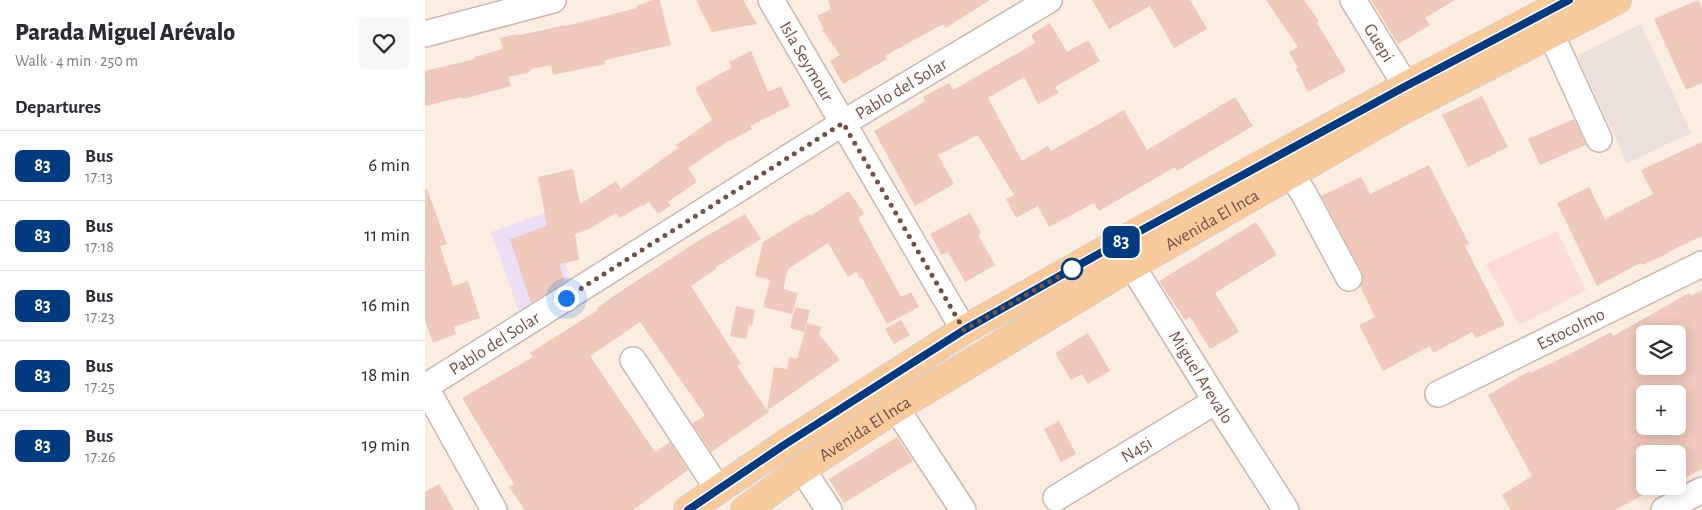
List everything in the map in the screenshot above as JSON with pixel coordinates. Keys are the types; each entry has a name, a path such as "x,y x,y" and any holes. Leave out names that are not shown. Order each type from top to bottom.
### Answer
{"main road":[{"name":"Avenida El Inca","path":"688,510 784,445 964,330 1118,243 1406,86 1569,0"},
{"name":"Avenida El Inca","path":"745,510 802,469 896,408 1131,266 1399,112 1617,0"}],"street":[{"path":"425,34 484,9 553,0"},
{"name":"Isla Seymour","path":"771,0 964,330"},
{"name":"Pablo del Solar","path":"425,387 843,123 1049,0"},
{"name":"Guepi","path":"1353,0 1406,86"},
{"path":"1551,34 1599,139"},
{"path":"1291,174 1304,194 1349,278"},
{"name":"Miguel Arevalo","path":"1118,243 1286,510"},
{"name":"Estocolmo","path":"1438,394 1702,264"},
{"path":"633,360 718,490"},
{"path":"425,387 494,510"},
{"name":"N45i","path":"1055,498 1216,401"},
{"path":"896,408 963,510"},
{"path":"802,469 829,510"},
{"path":"1664,510 1702,490"}],"shaded area":[{"path":"1641,24 1691,133 1627,163 1577,56"},
{"path":"553,210 571,289 522,320 491,232"},
{"path":"1557,231 1586,290 1519,325 1486,264"}],"building":[{"path":"653,0 660,0 671,45 605,60 605,64 553,75 551,65 532,69 528,73 508,77 511,86 463,99 462,97 425,106 425,71 475,59 474,57 503,49 500,38 566,26 637,8 636,6"},
{"path":"696,0 743,0 757,24 712,32"},
{"path":"828,0 990,0 946,28 943,24 885,56 887,59 843,84 830,61 840,55 822,30 824,29 817,16 831,9"},
{"path":"1092,0 1190,0 1207,29 1174,48 1150,6 1109,29"},
{"path":"1266,0 1304,0 1319,21 1317,23 1346,71 1308,92 1289,52 1298,47"},
{"path":"1371,0 1455,0 1425,18 1430,25 1398,44"},
{"path":"1698,0 1702,8 1702,83 1686,90 1654,19"},
{"path":"1050,23 1067,52 1088,40 1100,61 1055,87 1059,93 1038,104 1024,77 988,98 1022,161 1048,146 1051,151 1124,110 1147,150 1235,97 1253,126 1177,171 1175,167 1099,211 1094,203 1049,227 1038,206 1016,218 1006,199 1014,195 978,135 938,155 954,184 915,206 874,131 925,101 923,97 949,83 953,90 1035,43 1031,35"},
{"path":"751,51 768,92 781,86 790,106 750,126 752,129 730,140 688,168 697,182 668,202 671,205 658,214 649,202 620,218 616,213 589,229 575,234 579,260 559,264 565,282 531,303 510,239 547,226 538,177 573,169 580,204 616,181 621,189 678,148 676,145 712,120 695,88 731,68 729,62"},
{"path":"1482,96 1508,147 1468,167 1442,115"},
{"path":"1574,119 1586,145 1540,165 1528,139"},
{"path":"1702,142 1702,236 1642,265 1640,263 1597,286 1557,203 1589,187 1605,219 1653,194 1641,170"},
{"path":"1429,165 1469,244 1465,246 1505,325 1476,338 1472,332 1433,353 1430,346 1383,371 1359,325 1375,317 1360,286 1363,279 1362,272 1321,196 1361,177 1370,194"},
{"path":"425,189 427,189 447,244 440,246 453,286 468,281 480,318 454,327 456,334 433,343 425,321"},
{"path":"849,191 864,214 858,218 901,297 911,292 919,307 887,324 862,278 856,272 848,277 828,243 788,269 783,289 798,293 792,314 763,307 770,280 755,276 763,242 809,214 810,216"},
{"path":"970,213 981,233 978,235 995,265 965,282 948,252 941,255 930,234"},
{"path":"745,214 761,239 716,267 691,286 741,364 737,366 767,410 774,367 787,369 789,357 797,359 807,323 821,327 819,334 840,360 711,452 692,424 705,415 640,322 590,356 655,452 670,442 688,470 633,510 525,510 509,487 514,484 462,398 533,357 530,353 598,310 597,308 618,293 698,241"},
{"path":"1256,222 1277,255 1215,293 1239,332 1210,349 1190,317 1185,320 1159,281"},
{"path":"1702,290 1702,469 1686,477 1686,445 1636,445 1636,495 1643,495 1615,510 1511,510 1502,495 1532,476 1488,395 1529,371 1530,373 1566,356 1611,332 1613,336 1689,293 1691,296"},
{"path":"736,306 755,310 752,326 749,325 746,339 730,336"},
{"path":"795,307 810,310 804,332 790,328"},
{"path":"901,320 910,335 894,344 885,329"},
{"path":"1088,333 1110,371 1088,384 1082,374 1071,380 1055,353"},
{"path":"1059,421 1076,454 1061,462 1044,429"},
{"path":"897,437 913,461 844,503 829,479"},
{"path":"439,484 454,510 425,510 425,492"}],"bus line":[{"name":"83","path":"688,510 784,445 964,330 1118,243 1406,86 1569,0"}],"route":[{"path":"566,298 843,123 964,330 1072,269"}]}
